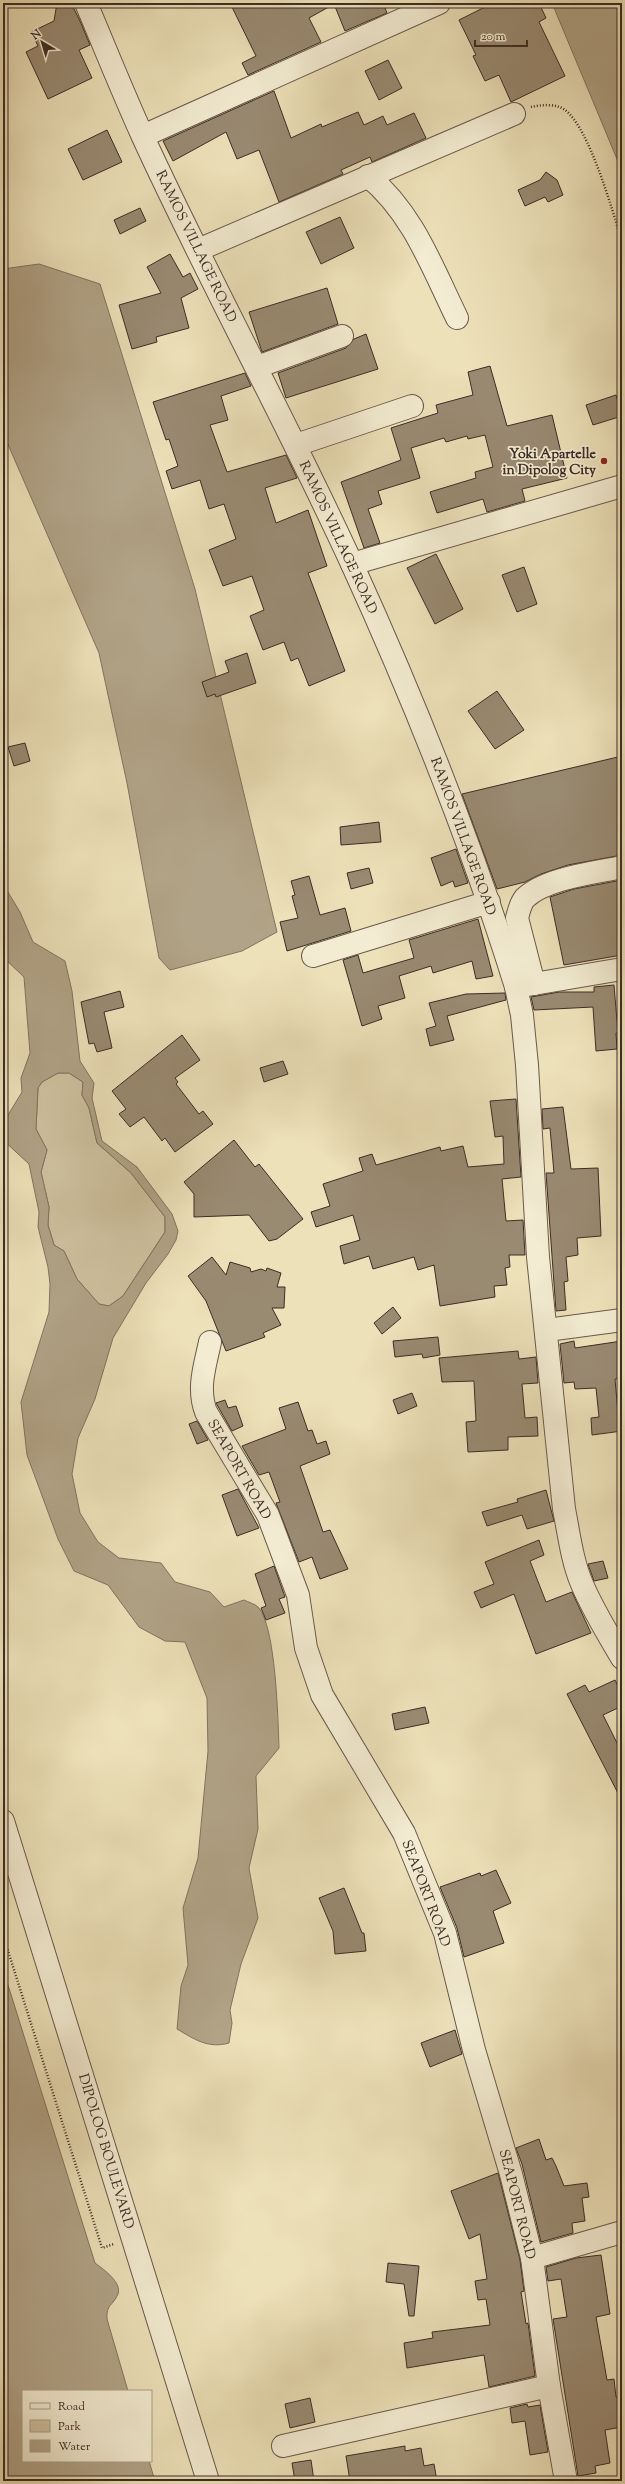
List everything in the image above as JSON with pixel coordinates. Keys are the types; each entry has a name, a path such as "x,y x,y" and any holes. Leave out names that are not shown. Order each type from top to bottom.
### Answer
{"street":[{"name":"RAMOS VILLAGE ROAD","path":"86,3 143,136 198,250 296,445 352,564 446,783 489,902 525,985"},
{"path":"143,136 439,3"},
{"path":"198,250 514,114"},
{"path":"368,176 395,201 407,217 457,318"},
{"path":"257,367 342,336"},
{"path":"296,445 412,406"},
{"path":"352,564 622,486"},
{"path":"622,867 541,887 524,899 519,907 517,918 525,985 522,1015 527,1065 538,1257 547,1330 564,1509 572,1550 585,1589 622,1658"},
{"path":"313,956 489,902"},
{"path":"525,985 622,969"},
{"path":"547,1330 622,1320"},
{"name":"SEAPORT ROAD","path":"210,1342 200,1387 201,1399 206,1412 268,1515 298,1595 306,1648 322,1695 404,1833 423,1876 445,1933 474,2050 511,2174 532,2258 549,2386 566,2481"},
{"name":"DIPOLOG BOULEVARD","path":"3,1821 134,2237 208,2481"},
{"path":"532,2258 622,2232"},
{"path":"283,2446 549,2386"}],"path":[{"path":"514,114 543,105 564,109 569,114 595,162 622,242"},
{"path":"3,1935 102,2248 134,2237"}],"green space":[{"path":"58,1073 69,1073 83,1082 82,1095 89,1108 97,1143 131,1173 165,1217 165,1232 123,1296 109,1306 99,1304 77,1279 64,1251 54,1245 48,1225 49,1207 41,1172 47,1150 36,1129 38,1088 42,1082"}],"water":[{"path":"552,3 622,3 622,171"},
{"path":"39,264 100,284 195,589 277,932 242,951 170,970 159,958 127,783 99,653 3,433 3,269"},
{"path":"3,884 20,912 33,942 65,961 72,991 80,1061 94,1083 92,1098 102,1141 137,1167 172,1214 178,1231 176,1240 168,1254 146,1283 113,1338 95,1399 78,1438 72,1474 80,1513 98,1542 119,1558 161,1563 175,1582 210,1592 224,1607 244,1600 253,1604 258,1607 264,1617 269,1633 275,1674 279,1748 256,1776 258,1829 249,1868 258,1918 241,1964 230,2010 232,2023 229,2043 221,2045 202,2042 177,2029 181,1986 188,1965 183,1908 198,1858 208,1751 207,1698 185,1642 165,1641 139,1627 108,1585 74,1571 58,1539 27,1455 21,1402 49,1312 50,1284 48,1267 38,1227 39,1212 29,1164 3,1140 3,1116 8,1115 22,1092 21,1078 30,1053 24,977 3,957","holes":["58,1073 69,1073 83,1082 82,1095 89,1108 97,1143 131,1173 165,1217 165,1232 123,1296 109,1306 99,1304 77,1279 64,1251 54,1245 48,1225 49,1207 41,1172 47,1150 36,1129 38,1088 42,1082"]},
{"path":"3,1969 95,2263 115,2280 117,2285 118,2294 108,2310 107,2319 128,2390 22,2390 22,2462 149,2462 155,2481 3,2481"}],"building":[{"path":"57,3 71,3 80,21 90,45 79,50 92,78 48,99 26,52 38,46 31,32 54,21"},
{"path":"230,3 383,3 387,13 345,31 334,4 309,18 321,42 248,75 242,63 256,56"},
{"path":"493,3 539,3 546,18 539,22 565,76 511,102 499,75 485,81 473,56 476,55 459,20"},
{"path":"388,60 402,88 379,100 365,71"},
{"path":"274,91 291,138 321,124 322,127 358,112 364,125 383,116 387,125 414,113 426,138 372,162 370,157 341,170 343,174 279,202 259,150 237,159 226,132 173,161 163,141"},
{"path":"107,130 122,162 83,180 68,149"},
{"path":"546,172 557,180 563,195 548,202 545,197 525,206 518,190 540,180"},
{"path":"140,208 146,221 120,234 114,220"},
{"path":"340,217 354,248 321,264 306,232"},
{"path":"170,254 183,277 190,273 198,289 181,298 189,328 156,337 157,342 132,349 119,305 161,293 147,267"},
{"path":"327,288 338,324 262,352 249,312"},
{"path":"366,334 378,369 286,398 278,373 346,348 354,339"},
{"path":"490,366 507,426 552,415 567,478 522,489 525,501 487,512 483,499 437,513 430,492 476,478 475,472 493,467 485,435 468,439 467,436 446,442 444,438 411,448 420,478 378,491 382,504 368,509 380,543 364,548 341,482 401,460 391,428 438,413 436,405 473,395 468,372"},
{"path":"245,373 251,386 221,396 228,420 210,425 227,472 286,455 297,478 265,488 276,523 308,510 327,566 308,573 345,671 309,686 298,658 291,661 284,642 263,650 250,616 264,610 252,576 223,586 209,550 236,539 224,504 209,509 200,480 172,489 166,471 178,466 169,439 166,440 153,402"},
{"path":"616,395 622,416 593,425 586,405"},
{"path":"436,554 463,609 435,624 407,568"},
{"path":"524,567 537,604 517,612 502,575"},
{"path":"247,653 256,683 216,697 215,694 207,697 202,682 229,672 225,661"},
{"path":"497,691 524,730 495,749 468,711"},
{"path":"25,743 30,761 14,766 8,747"},
{"path":"622,756 622,855 568,865 541,874 525,882 497,889 462,794"},
{"path":"379,822 381,842 341,845 340,827"},
{"path":"456,849 468,883 455,887 453,881 441,886 431,858"},
{"path":"369,868 373,883 351,889 347,873"},
{"path":"309,876 320,915 345,908 351,931 287,951 280,922 298,918 292,896 295,895 291,881"},
{"path":"622,880 622,955 564,965 550,897 574,889"},
{"path":"478,919 493,976 476,979 472,961 433,973 431,966 399,976 405,998 378,1006 382,1019 362,1026 343,960 358,955 363,973 414,958 409,940"},
{"path":"614,985 618,1033 616,1033 617,1049 596,1051 593,1007 534,1010 531,997 559,992 594,992 594,987"},
{"path":"120,991 124,1007 104,1012 112,1048 97,1052 94,1043 89,1044 81,1002"},
{"path":"505,993 506,1000 447,1016 454,1040 430,1046 426,1029 436,1026 429,1003 466,994"},
{"path":"182,1035 200,1060 175,1078 178,1082 176,1084 199,1114 203,1111 213,1124 175,1152 165,1138 162,1141 144,1117 130,1127 119,1114 126,1109 112,1091"},
{"path":"283,1061 288,1074 264,1082 260,1068"},
{"path":"516,1099 521,1177 502,1179 506,1221 523,1220 525,1255 509,1255 510,1267 505,1268 507,1285 494,1286 495,1297 440,1306 434,1265 418,1270 414,1257 373,1269 369,1256 344,1264 340,1246 360,1240 353,1215 316,1227 311,1212 330,1206 323,1184 363,1171 359,1158 372,1154 376,1165 440,1147 441,1151 463,1146 468,1167 504,1164 503,1136 495,1137 490,1101"},
{"path":"563,1107 571,1169 598,1168 601,1236 577,1238 578,1255 566,1257 568,1281 564,1282 566,1310 556,1311 546,1173 554,1173 550,1128 543,1129 542,1109"},
{"path":"234,1140 255,1167 259,1164 303,1219 277,1239 269,1241 249,1215 194,1217 194,1194 184,1182"},
{"path":"212,1257 226,1275 230,1262 250,1268 251,1272 261,1269 266,1271 267,1268 281,1273 277,1287 285,1287 284,1308 272,1308 281,1325 263,1333 265,1337 226,1351 206,1301 188,1276"},
{"path":"393,1307 401,1318 382,1334 374,1323"},
{"path":"438,1337 440,1355 423,1358 422,1354 395,1357 393,1341"},
{"path":"574,1341 575,1348 622,1341 622,1378 615,1379 618,1413 622,1413 622,1431 592,1435 591,1418 599,1417 596,1388 575,1389 574,1382 564,1383 560,1344"},
{"path":"518,1351 519,1359 536,1357 538,1383 522,1384 525,1418 537,1417 538,1436 508,1437 508,1450 468,1452 466,1422 476,1421 474,1381 442,1382 439,1358"},
{"path":"412,1393 417,1406 398,1414 393,1400"},
{"path":"225,1400 228,1408 236,1406 243,1426 232,1431 216,1403"},
{"path":"298,1402 308,1431 312,1430 317,1444 326,1441 330,1454 300,1466 323,1532 330,1530 348,1569 320,1579 312,1557 299,1562 276,1503 280,1502 269,1472 259,1475 242,1446 286,1429 279,1408"},
{"path":"197,1421 208,1440 197,1444 189,1424"},
{"path":"238,1489 259,1528 237,1536 222,1495"},
{"path":"546,1490 554,1521 527,1529 522,1515 487,1526 482,1512 518,1502 517,1499"},
{"path":"539,1540 544,1555 530,1561 546,1602 572,1592 591,1633 536,1654 514,1594 481,1608 474,1592 494,1584 485,1562"},
{"path":"603,1561 608,1578 594,1581 588,1564"},
{"path":"274,1566 285,1597 279,1599 285,1613 266,1620 261,1608 266,1606 255,1574"},
{"path":"615,1680 622,1694 622,1706 603,1715 622,1753 622,1801 567,1694 585,1685 589,1692"},
{"path":"425,1707 429,1723 395,1730 392,1714"},
{"path":"496,1870 511,1903 493,1911 504,1943 464,1957 457,1928 440,1887 480,1873 481,1876"},
{"path":"344,1888 362,1933 364,1933 366,1951 335,1954 333,1931 319,1898"},
{"path":"455,2030 462,2054 430,2067 421,2043"},
{"path":"539,2139 546,2160 552,2158 564,2186 587,2183 589,2197 582,2198 585,2221 572,2223 573,2233 541,2242 522,2164 516,2148"},
{"path":"498,2173 520,2260 524,2291 521,2292 526,2324 528,2323 535,2376 489,2387 484,2355 407,2368 404,2343 433,2338 432,2332 490,2325 486,2299 478,2300 475,2281 487,2279 480,2234 469,2239 451,2191"},
{"path":"601,2255 610,2314 596,2317 607,2380 614,2379 616,2397 622,2396 622,2427 605,2430 610,2463 595,2466 596,2473 578,2476 553,2319 567,2317 561,2279 548,2281 546,2267 576,2258"},
{"path":"388,2263 419,2266 414,2316 409,2316 404,2284 386,2282"},
{"path":"310,2398 315,2422 290,2428 285,2404"},
{"path":"527,2404 528,2407 540,2405 548,2452 530,2455 525,2421 512,2423 510,2408"},
{"path":"405,2446 405,2451 421,2448 424,2466 434,2464 437,2481 350,2481 346,2456"},
{"path":"311,2460 314,2481 295,2481 292,2463"}],"place":[{"name":"Yoki Apartelle in Dipolog City","path":"604,461"}]}
